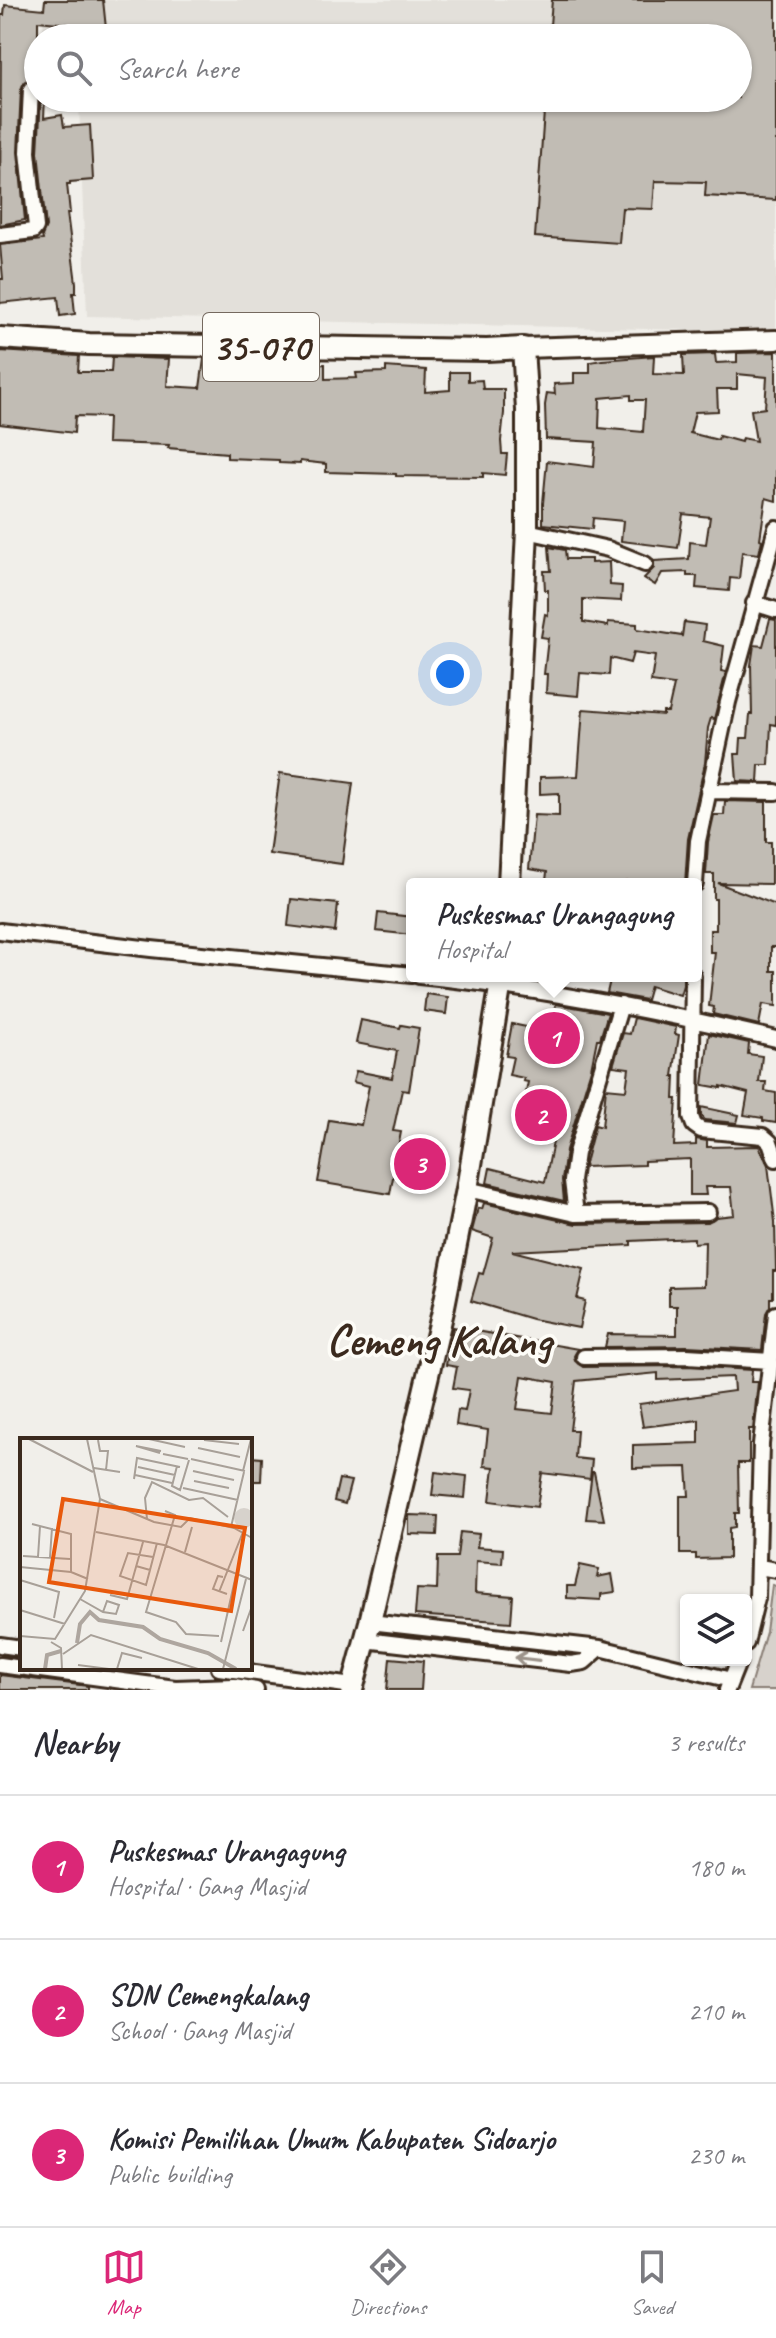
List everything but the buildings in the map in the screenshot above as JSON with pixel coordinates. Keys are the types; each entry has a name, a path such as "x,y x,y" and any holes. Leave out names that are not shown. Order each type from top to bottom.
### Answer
{"main road":[{"name":"35-070","path":"0,338 105,344 523,348"},
{"path":"509,878 527,531 527,410 523,348 776,340"},
{"path":"352,1688 443,1311 467,1189 501,982"}],"street":[{"path":"0,235 33,231 36,227 28,152 30,112"},
{"path":"695,878 698,841 728,702 776,528"},
{"path":"527,531 608,549 645,564"},
{"path":"754,603 776,610"},
{"path":"708,791 776,792"},
{"path":"0,931 406,974"},
{"path":"511,982 776,1039"},
{"path":"693,982 690,1108 694,1125 701,1130 773,1136 776,1159"},
{"path":"576,1214 572,1181 576,1153 621,1005"},
{"path":"467,1189 576,1214 708,1212"},
{"path":"752,1618 759,1567 761,1444 776,1314"},
{"path":"584,1357 678,1356 771,1361"},
{"path":"759,1567 776,1570"},
{"path":"368,1631 600,1648 729,1685 737,1666"},
{"path":"0,1645 20,1648"},
{"path":"0,1665 20,1668"},
{"path":"32,1670 82,1683 175,1688 234,1686 256,1690"},
{"path":"232,1670 352,1688"}],"shaded area":[{"path":"44,0 776,0 776,332 87,316 79,112 752,112 752,24 43,24"},
{"path":"772,1585 776,1586 776,1690 749,1690 766,1632"}],"place":[{"name":"Puskesmas Urangagung","path":"554,1038"},
{"name":"SDN Cemengkalang","path":"541,1115"},
{"name":"Komisi Pemilihan Umum Kabupaten Sidoarjo","path":"420,1164"}],"district":[{"name":"Cemeng Kalang","path":"439,1340"}]}
